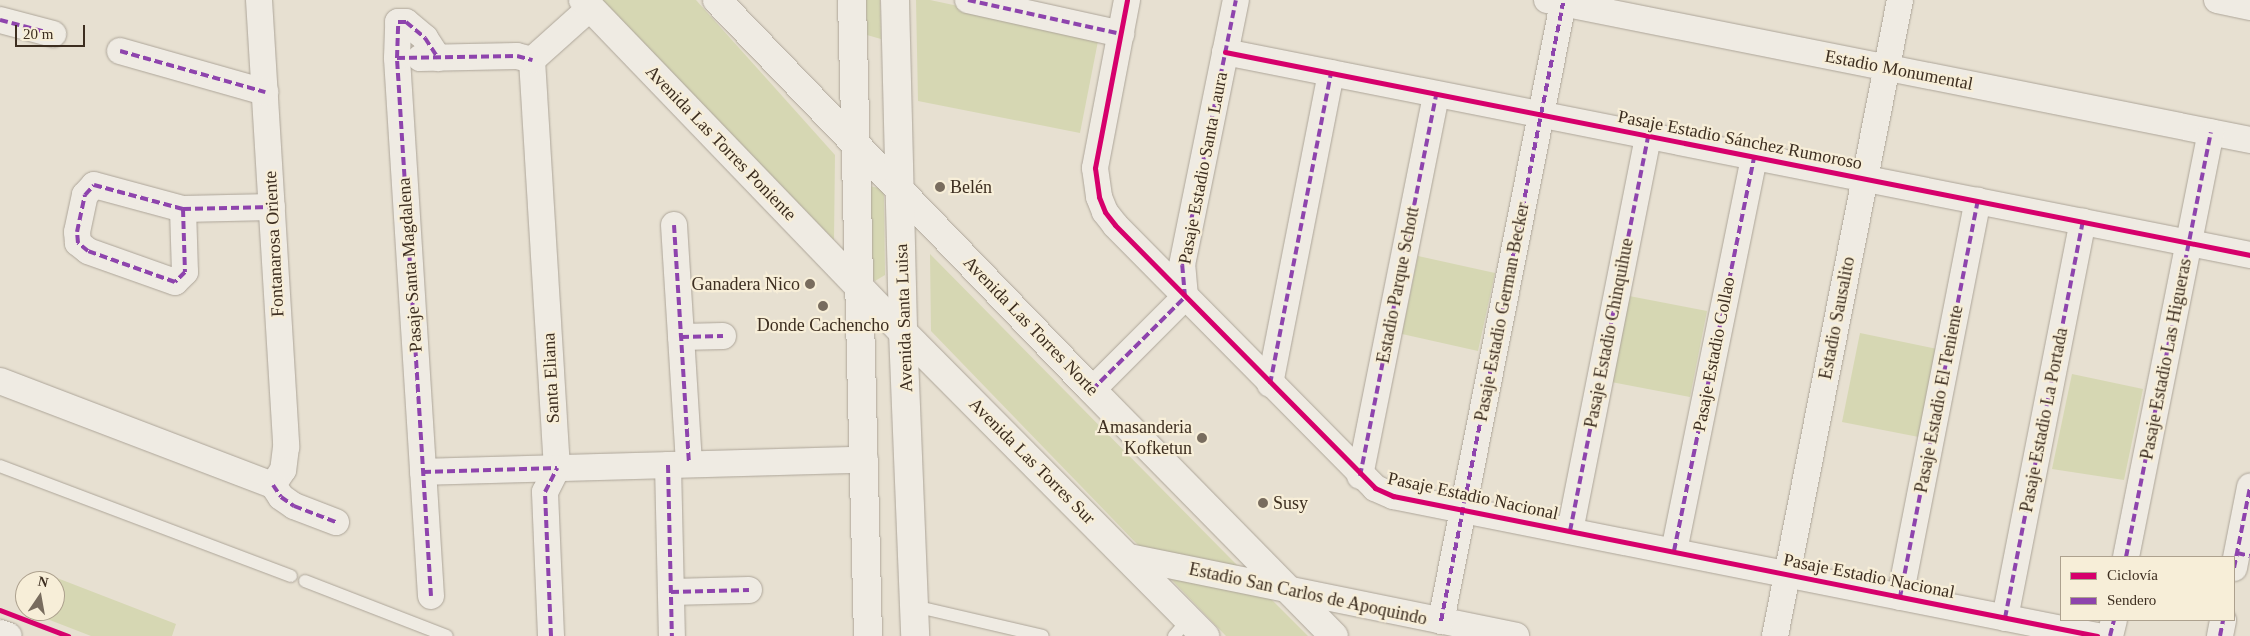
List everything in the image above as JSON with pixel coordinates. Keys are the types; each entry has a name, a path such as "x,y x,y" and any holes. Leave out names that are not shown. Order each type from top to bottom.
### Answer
{"street":[{"name":"Fontanarosa Oriente","path":"259,0 286,448 283,470 274,485"},
{"name":"Avenida Las Torres Norte","path":"717,0 856,142 1092,390 1334,636"},
{"path":"852,0 868,636"},
{"name":"Avenida Santa Luisa","path":"895,0 901,191 902,332 915,636"},
{"path":"968,0 1121,34"},
{"name":"Pasaje Estadio Nacional","path":"1127,0 1095,168 1099,197 1115,225 1360,476 1375,488 1393,496 2097,636"},
{"name":"Pasaje Estadio Santa Laura","path":"1184,296 1182,265 1236,0"},
{"name":"Estadio Sausalito","path":"1775,636 1900,0"},
{"path":"2217,0 2250,7"},
{"name":"Estadio Monumental","path":"1555,2 2250,140"},
{"name":"Pasaje Estadio German Becker","path":"1441,621 1541,115 1555,2"},
{"path":"397,58 517,56 532,60 586,4"},
{"name":"Avenida Las Torres Poniente","path":"586,4 860,285"},
{"path":"0,20 53,34"},
{"name":"Pasaje Santa Magdalena","path":"431,596 396,25 402,21 425,38 438,58"},
{"path":"120,51 265,92"},
{"name":"Pasaje Estadio Sánchez Rumoroso","path":"1225,52 2250,255"},
{"name":"Santa Eliana","path":"532,60 557,468"},
{"path":"1270,384 1331,73"},
{"name":"Estadio Parque Schott","path":"1360,476 1436,94"},
{"name":"Pasaje Estadio Las Higueras","path":"2126,556 2211,132"},
{"name":"Pasaje Estadio Chinquihue","path":"1570,531 1648,136"},
{"name":"Pasaje Estadio Collao","path":"1674,551 1754,157"},
{"path":"183,209 185,272 175,282 88,251 78,243 77,232 85,194 94,185 183,209 272,207"},
{"name":"Pasaje Estadio El Teniente","path":"1900,597 1978,201"},
{"name":"Pasaje Estadio La Portada","path":"2005,618 2082,222"},
{"path":"672,636 671,592 678,464 681,337 674,225"},
{"name":"Avenida Las Torres Sur","path":"860,285 902,332 1130,557 1189,630"},
{"path":"1092,390 1184,296"},
{"path":"681,337 723,336"},
{"path":"0,381 274,485 281,497 294,506 336,522"},
{"path":"423,472 864,460"},
{"path":"551,636 545,492 557,468"},
{"path":"2240,559 2250,487"},
{"name":"Estadio San Carlos de Apoquindo","path":"1130,557 1516,636"},
{"path":"671,592 749,590"},
{"path":"2110,636 2114,621"},
{"path":"2220,636 2223,621"},
{"path":"0,633 9,636"}],"lane":[{"path":"0,466 291,576"},
{"path":"305,581 448,636"},
{"path":"914,606 1043,636"}],"green space":[{"path":"601,0 696,0 835,155 834,240"},
{"path":"866,0 880,0 881,39 867,35"},
{"path":"916,0 930,0 1099,36 1080,133 918,101"},
{"path":"865,185 883,189 884,196 885,275 875,281 869,275"},
{"path":"930,254 1308,636 1226,636 931,331"},
{"path":"1418,256 1495,273 1478,351 1402,334"},
{"path":"1624,295 1707,311 1690,397 1606,381"},
{"path":"1860,333 1942,350 1924,438 1842,422"},
{"path":"2072,374 2143,389 2124,480 2052,469"},
{"path":"65,581 176,624 172,636 91,636 52,621 65,621"}],"marked path":[{"path":"968,0 1121,34"},
{"path":"1092,390 1185,297 1182,265 1236,0"},
{"path":"1441,621 1563,3"},
{"path":"0,20 53,34"},
{"path":"431,596 397,58 398,22 406,22 425,38 438,58"},
{"path":"120,51 265,92"},
{"path":"397,58 517,56 532,60"},
{"path":"1270,384 1331,73"},
{"path":"1360,476 1436,94"},
{"path":"2126,556 2211,132"},
{"path":"1570,531 1648,136"},
{"path":"1674,551 1754,157"},
{"path":"183,209 185,272 175,282 88,251 78,243 77,232 85,195 94,185 183,209 272,207"},
{"path":"1900,597 1978,201"},
{"path":"2005,618 2083,222"},
{"path":"674,225 689,464"},
{"path":"681,337 723,336"},
{"path":"668,465 672,636"},
{"path":"423,472 557,468"},
{"path":"551,636 545,492 557,468"},
{"path":"273,485 281,497 294,506 336,522"},
{"path":"2235,563 2250,487"},
{"path":"2237,553 2250,556"},
{"path":"671,592 749,590"},
{"path":"2110,636 2114,621"},
{"path":"2220,636 2223,621"}],"cycle path":[{"path":"1127,0 1095,168 1099,197 1105,212 1115,225 1375,488 1393,496 2097,636"},
{"path":"1225,52 2250,255"},
{"path":"0,610 68,636"}],"place":[{"name":"Belén","path":"940,187"},
{"name":"Ganadera Nico","path":"810,284"},
{"name":"Donde Cachencho","path":"823,306"},
{"name":"Amasanderia Kofketun","path":"1202,438"},
{"name":"Susy","path":"1263,503"}]}
